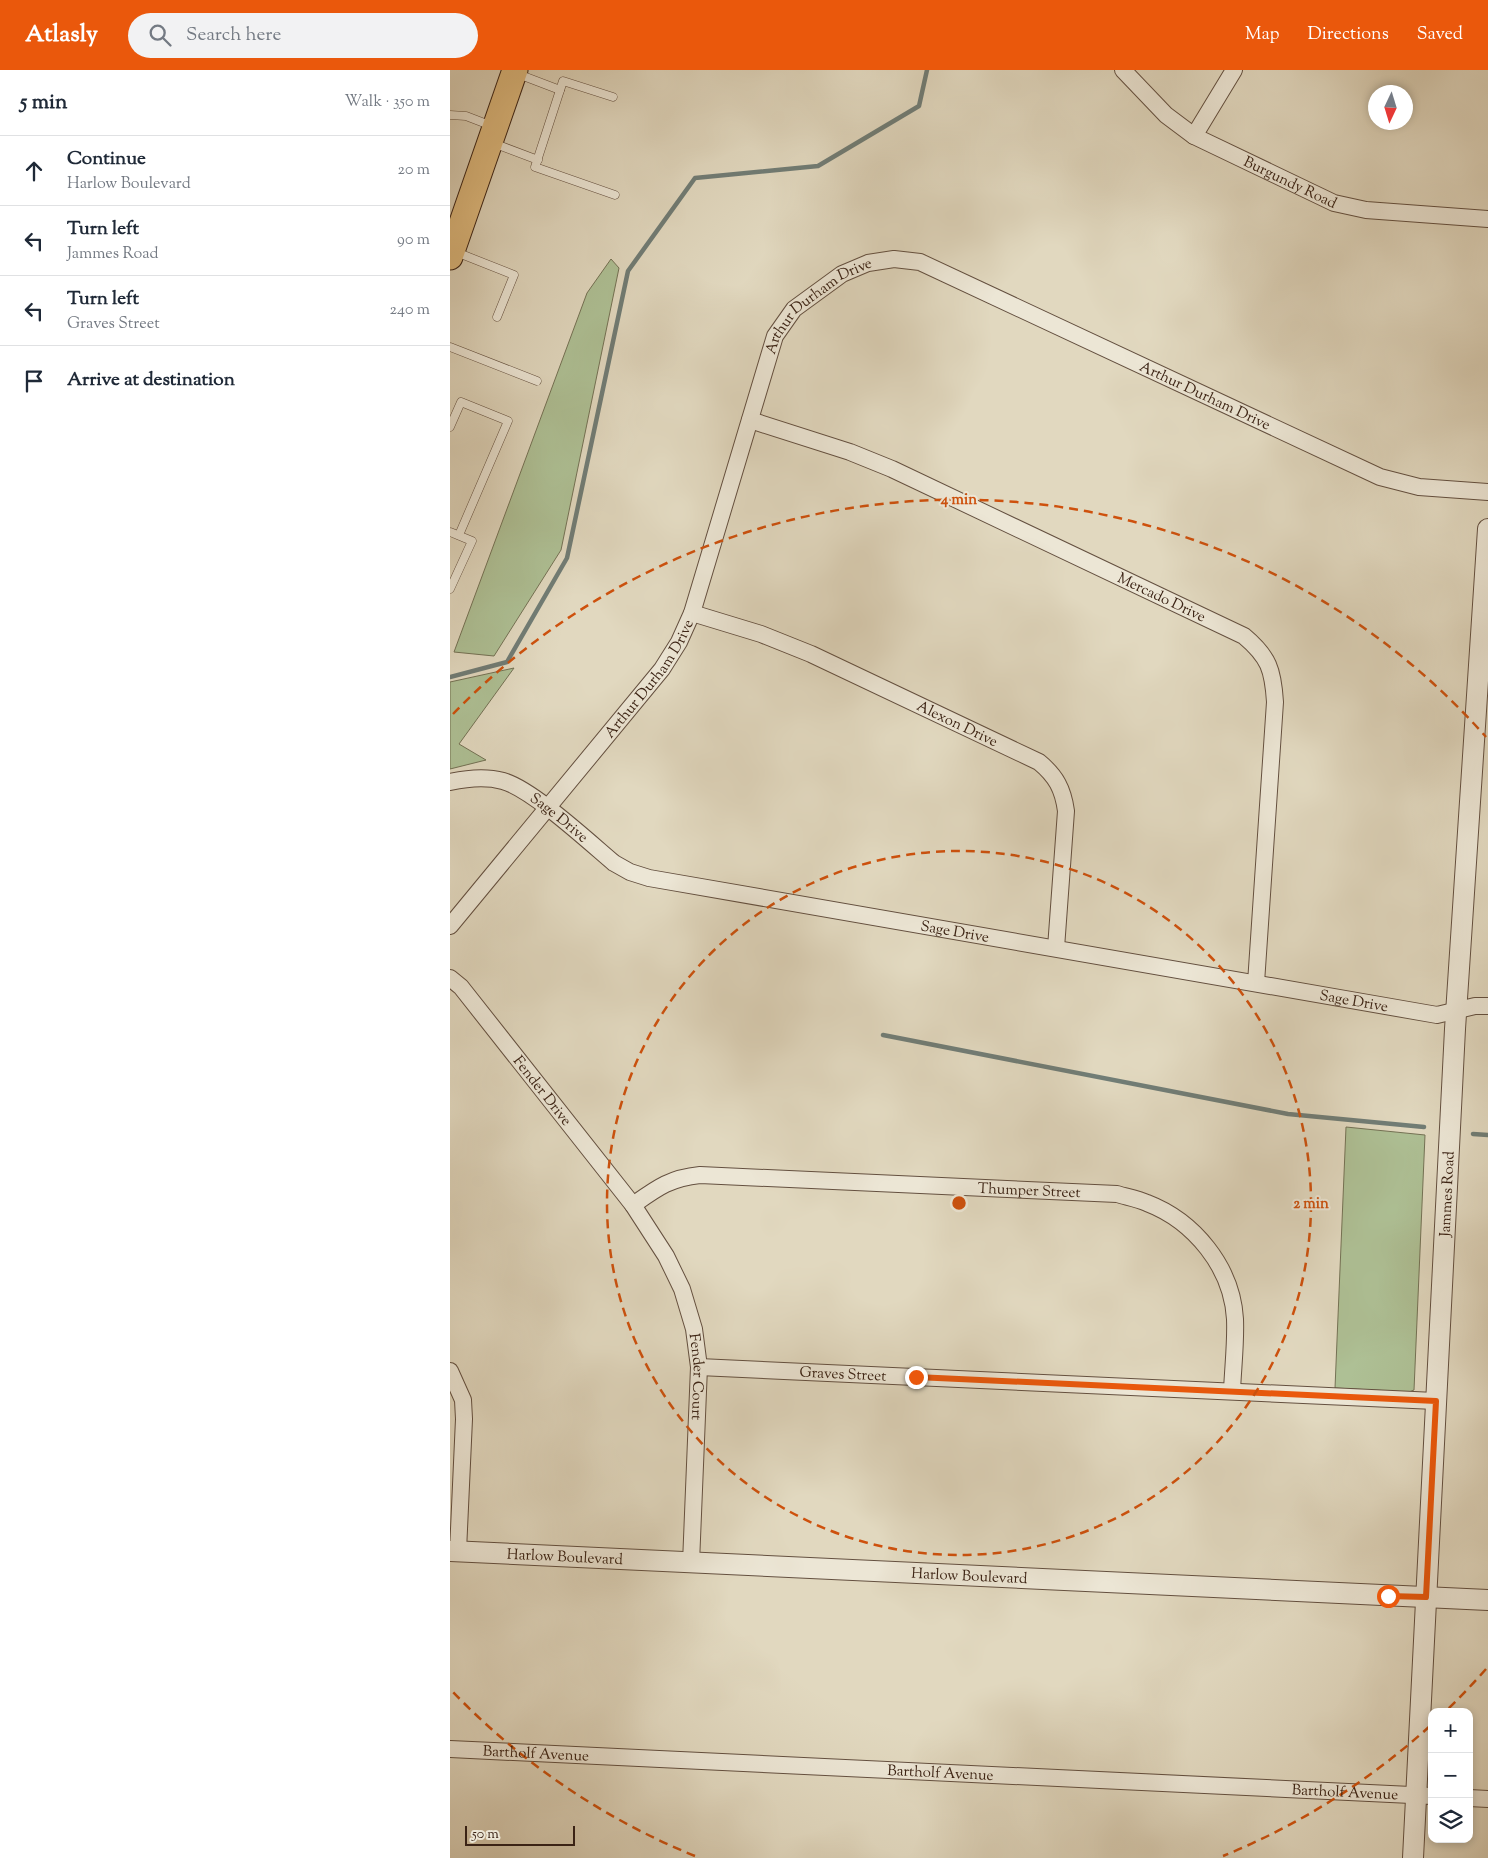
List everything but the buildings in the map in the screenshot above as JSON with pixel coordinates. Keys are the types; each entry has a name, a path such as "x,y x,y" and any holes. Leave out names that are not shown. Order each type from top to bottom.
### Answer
{"main road":[{"path":"451,254 514,71"}],"street":[{"name":"Burgundy Road","path":"1123,70 1166,116 1194,136 1334,203 1366,210 1488,219"},
{"path":"1194,136 1234,70"},
{"name":"Arthur Durham Drive","path":"450,926 662,669 679,642 692,613 775,336 794,309 842,274 868,263 894,259 920,262 1380,477 1419,487 1488,492"},
{"name":"Mercado Drive","path":"750,420 850,452 892,469 1244,636 1259,648 1268,662 1274,681 1275,702 1256,983"},
{"name":"Jammes Road","path":"1413,1858 1424,1796 1426,1597 1456,1011 1488,529"},
{"name":"Alexon Drive","path":"692,613 761,634 811,654 1040,762 1052,772 1064,795 1066,811 1056,948"},
{"name":"Sage Drive","path":"450,782 472,777 505,782 525,792 614,863 630,872 649,878 1437,1015 1474,1006 1488,1006"},
{"name":"Fender Drive","path":"450,978 461,988 633,1205"},
{"name":"Thumper Street","path":"633,1205 663,1184 679,1177 700,1175 1118,1194 1147,1202 1174,1216 1195,1233 1212,1254 1224,1275 1235,1318 1232,1391"},
{"name":"Fender Court","path":"633,1205 666,1256 682,1289 694,1329 699,1367 690,1563"},
{"name":"Graves Street","path":"699,1367 1436,1401"},
{"path":"450,1371 463,1400 464,1419 454,1551"},
{"name":"Harlow Boulevard","path":"454,1551 1488,1600"},
{"name":"Bartholf Avenue","path":"450,1749 1424,1796"},
{"path":"1473,1798 1488,1799"}],"lane":[{"path":"514,71 560,90"},
{"path":"613,97 563,81 535,167 615,195"},
{"path":"450,115 466,116 493,135 538,160"},
{"path":"451,254 514,275 497,317"},
{"path":"450,348 537,381"},
{"path":"450,427 461,402 508,421 459,536"},
{"path":"450,532 472,541 450,589"}],"green space":[{"path":"611,259 619,268 561,550 494,656 454,652 587,293"},
{"path":"514,668 459,744 486,760 450,769 450,682"},
{"path":"1346,1127 1425,1135 1414,1390 1409,1392 1335,1388"}],"waterway":[{"path":"450,677 507,662 567,558 628,271 695,178 818,166 919,106 927,70"},
{"path":"883,1035 1288,1114 1424,1127"},
{"path":"1473,1134 1488,1135"}],"route":[{"path":"916,1377 1436,1401 1426,1597 1388,1596"}]}
